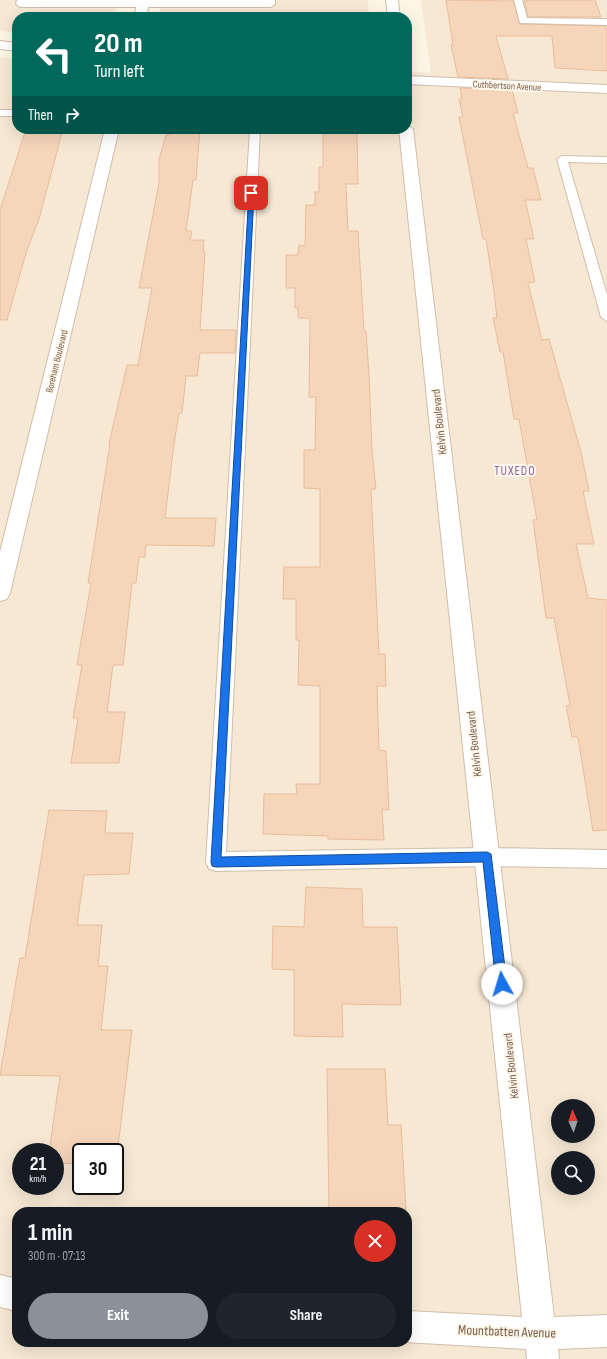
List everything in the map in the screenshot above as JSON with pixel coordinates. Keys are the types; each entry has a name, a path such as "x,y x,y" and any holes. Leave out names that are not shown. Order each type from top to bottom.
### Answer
{"street":[{"path":"392,0 393,12"},
{"path":"141,12 144,2"},
{"path":"0,45 12,46"},
{"name":"Cuthbertson Avenue","path":"412,80 607,89"},
{"name":"Boreham Boulevard","path":"0,593 111,134"},
{"name":"Kelvin Boulevard","path":"407,134 542,1347"},
{"path":"0,1291 12,1294"},
{"name":"Mountbatten Avenue","path":"412,1328 542,1347 607,1331"}],"lane":[{"path":"21,0 20,4 144,2 271,4 271,0"},
{"path":"518,0 523,21 607,22"},
{"path":"0,113 12,113"},
{"path":"255,134 216,862 487,857 607,859"},
{"path":"607,160 562,159 607,317"}],"shaded area":[{"path":"0,0 119,0 115,12 12,12 12,32 0,31"},
{"path":"162,0 368,0 369,12 159,12"},
{"path":"421,0 607,0 607,1359 0,1359 0,57 12,58 12,134 412,134 412,71 431,73"}],"building":[{"path":"446,0 513,1 520,24 605,26 607,32 607,71 555,68 552,36 496,36 508,79 458,77 451,45 453,45"},
{"path":"595,0 601,17 528,17 524,1"},
{"path":"460,88 512,90 518,113 513,113 528,168 533,168 541,200 525,200 534,239 526,239 535,282 528,283 542,340 549,339 581,452 589,491 583,491 594,544 576,544 588,598 607,600 607,830 593,831 578,737 572,737 566,706 570,705 554,618 546,618 533,520 537,520 519,419 514,419 503,352 500,352 493,318 497,318 486,239 483,239 459,117 463,117 459,99 462,99"},
{"path":"24,134 62,134 39,219 26,253 7,320 0,320 0,210"},
{"path":"200,134 196,180 193,180 186,231 192,231 190,240 204,240 203,252 205,252 200,330 236,330 235,353 200,353 197,376 186,376 182,413 179,413 174,444 165,518 216,518 214,546 146,545 145,557 139,557 136,583 132,583 123,665 113,665 107,712 125,712 119,763 71,763 78,718 73,718 82,665 77,665 91,583 88,583 109,444 127,365 138,365 152,288 139,288 159,183 159,160 166,135"},
{"path":"323,134 357,134 358,184 346,184 348,231 358,231 364,331 366,331 369,375 372,451 376,489 371,489 379,654 385,654 386,686 377,686 379,750 386,751 389,810 382,809 384,840 328,839 328,836 263,834 264,794 297,794 296,784 320,784 320,686 298,685 299,640 296,640 296,599 283,599 284,567 320,567 320,489 304,488 304,450 315,450 316,397 309,397 310,318 298,318 298,308 295,308 295,288 286,288 286,255 298,255 299,245 305,246 306,205 315,205 315,192 319,192 319,167 323,167"},
{"path":"49,810 107,811 105,833 133,833 129,874 84,875 77,925 102,925 98,966 108,966 101,1030 132,1030 119,1143 72,1143 72,1164 64,1163 64,1143 50,1143 60,1076 0,1075 20,958 25,958"},
{"path":"306,887 362,889 363,927 397,927 401,1005 342,1004 343,1037 294,1036 294,970 272,969 273,926 304,927"},
{"path":"327,1069 385,1069 388,1125 401,1125 406,1207 329,1207"}],"district":[{"name":"TUXEDO","path":"515,470"}],"route":[{"path":"251,193 216,862 487,857 502,984"}]}
